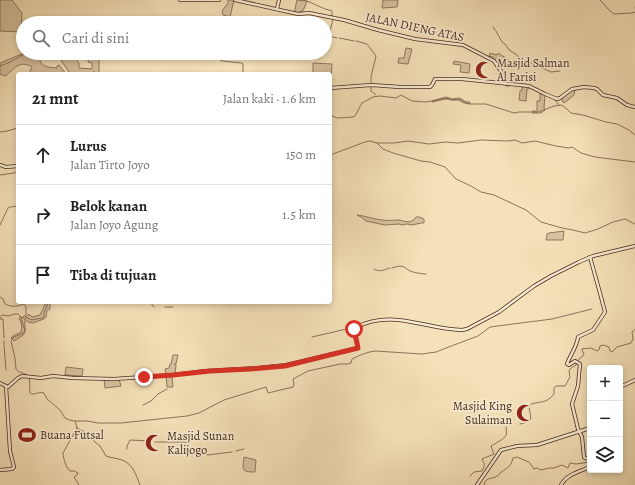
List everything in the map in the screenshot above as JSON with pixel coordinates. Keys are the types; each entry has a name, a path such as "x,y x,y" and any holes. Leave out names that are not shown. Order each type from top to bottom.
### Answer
{"street":[{"path":"180,0 219,0"},
{"name":"JALAN DIENG ATAS","path":"235,0 299,14 308,13 323,16"},
{"path":"277,9 279,0"},
{"name":"JALAN DIENG ATAS","path":"332,18 415,38 463,45 494,61 502,73 505,83"},
{"path":"332,88 371,85 400,88 430,87 434,79 461,79 529,86 557,99 572,89 584,87 594,88 602,94 617,98 625,104 635,107"},
{"path":"0,165 16,166"},
{"path":"0,383 8,387 20,377 25,376 41,378 53,376 114,379 285,366 358,348 354,328 378,320 399,320 461,330 467,329 499,312 534,286 551,276 590,257 635,246"},
{"path":"587,458 584,457 582,437 578,429 572,404 578,384 580,365 577,362 569,365 567,364 577,344 578,337 593,330 605,312 590,257"},
{"path":"623,386 635,380"},
{"path":"0,470 12,469 14,467 8,426 6,386"},
{"path":"477,485 501,450 517,446 537,445 587,429"},
{"path":"562,485 565,479 572,474 587,468"}],"shaded area":[{"path":"0,0 12,0 22,13 22,16 16,16 16,32 0,31"},
{"path":"228,0 234,0 230,16 223,15 222,11 228,3"},
{"path":"297,0 307,1 302,12 300,11 300,14 294,13"},
{"path":"383,0 398,0 397,7 382,8"},
{"path":"406,48 412,49 408,64 398,63 399,58 404,58"},
{"path":"490,53 497,55 498,53 509,60 506,63 497,58 494,60 493,57 489,56"},
{"path":"16,56 16,60 40,60 43,65 49,67 57,68 59,65 64,72 30,72 32,67 24,64 17,66 5,76 0,74 0,63"},
{"path":"61,60 76,60 79,63 79,68 92,69 92,63 88,62 88,60 99,60 99,72 69,72"},
{"path":"454,61 470,64 469,73 460,72 461,65 453,64"},
{"path":"313,63 332,64 332,72 313,72"},
{"path":"524,85 530,86 529,89 527,89 526,101 519,100 520,91"},
{"path":"575,89 574,95 564,103 562,101 563,97 569,91"},
{"path":"540,93 545,95 545,110 541,113 532,113 532,111 537,111 537,101 540,101"},
{"path":"446,97 452,99 460,98 466,102 470,102 470,104 458,100 446,99 432,102"},
{"path":"357,215 382,220 399,220 408,222 412,221 416,217 419,217 424,219 424,223 412,225 385,225 366,221"},
{"path":"564,231 563,240 546,240 547,234 549,233"},
{"path":"45,304 50,304 50,309 47,311 46,317 33,323 28,322 25,319 24,334 14,341 11,338 21,332 22,325 19,319 20,317 25,318 28,314 33,317 40,315"},
{"path":"173,355 178,355 176,364 174,364 176,365 175,374 166,375 165,369 169,368"},
{"path":"66,367 83,369 82,376 65,375"},
{"path":"166,376 172,376 173,387 167,387"},
{"path":"104,379 119,379 121,386 105,388"},
{"path":"244,457 256,460 255,472 244,469"}],"waterway":[{"path":"303,0 332,11"},
{"path":"600,0 614,14 635,12"},
{"path":"332,12 332,17"},
{"path":"332,23 333,19"},
{"path":"496,31 502,42 509,50 517,55 522,62 529,62"},
{"path":"332,37 337,38"},
{"path":"339,38 354,41"},
{"path":"356,41 367,44 376,56 371,77"},
{"path":"0,66 16,59"},
{"path":"220,60 242,63 243,72"},
{"path":"531,63 551,72 560,71"},
{"path":"371,78 371,84"},
{"path":"505,84 506,86 509,86"},
{"path":"371,86 371,91 376,95"},
{"path":"332,116 337,118 353,117 362,103 373,97 380,96 396,98 401,95 412,101 426,102 446,98 452,100 459,99 470,104 486,104 514,113 538,112 554,106 562,105 571,113 617,124 635,135"},
{"path":"554,99 559,105"},
{"path":"0,132 16,129"},
{"path":"377,143 408,141 429,144 446,142 458,143 481,140 515,140 522,143 535,141 556,146 572,147 581,153 595,157 635,162"},
{"path":"332,154 370,141 377,143 383,149 393,153 445,167 456,179 481,192 494,195 526,210 541,222 585,233 625,219 635,224"},
{"path":"0,175 16,172"},
{"path":"0,225 8,208 16,206"},
{"path":"392,268 402,266 410,271 426,274"},
{"path":"374,269 380,271 390,268"},
{"path":"0,297 7,305 18,306 23,304 26,306 26,314 21,319 25,330 24,333 14,337 11,341 16,369 29,377 30,393 44,393 47,399 60,410 65,418 75,421 77,428 90,435 100,446 106,456 122,460 129,464 134,470 140,485"},
{"path":"25,316 32,320 44,317 47,304"},
{"path":"165,307 173,307"},
{"path":"75,421 121,423 187,416 199,413 224,400 266,387 268,393 293,387 293,379 308,371 340,364 348,364 351,363 352,359 369,352 375,351 422,354 436,352 478,336 490,327 552,319 592,309"},
{"path":"0,318 2,315 9,316 14,314 18,314 21,317"},
{"path":"0,319 3,319 4,338"},
{"path":"312,337 351,328"},
{"path":"520,424 530,420 529,407 531,404 543,402 548,399 554,394 554,388 556,386 565,386 570,377 570,369 576,365 578,360 584,354 582,349 591,348 597,351 599,350 600,346 603,345 609,347 610,351 612,352 617,347 631,343 633,339 632,332 635,329"},
{"path":"4,345 6,370"},
{"path":"143,405 167,389"},
{"path":"470,476 474,472 482,471 484,467 482,459 494,454 491,446 505,437 506,427"},
{"path":"77,428 63,453 68,469 78,473 74,477 79,485"},
{"path":"127,449 130,440 152,441"},
{"path":"155,442 186,442 187,453 189,454 205,452 207,455 232,452"},
{"path":"236,451 244,449"},
{"path":"484,485 487,480 499,475 509,466 513,458 517,457 529,462 534,469 537,468 541,470 562,465 568,468 570,463 576,464 587,462"}],"place":[{"name":"Masjid Salman Al Farisi","path":"484,70"},
{"name":"Masjid King Sulaiman","path":"525,413"},
{"name":"Buana Futsal","path":"27,435"},
{"name":"Masjid Sunan Kalijogo","path":"154,443"}],"route":[{"path":"144,377 285,366 320,358 358,348 353,331 354,329"}]}
